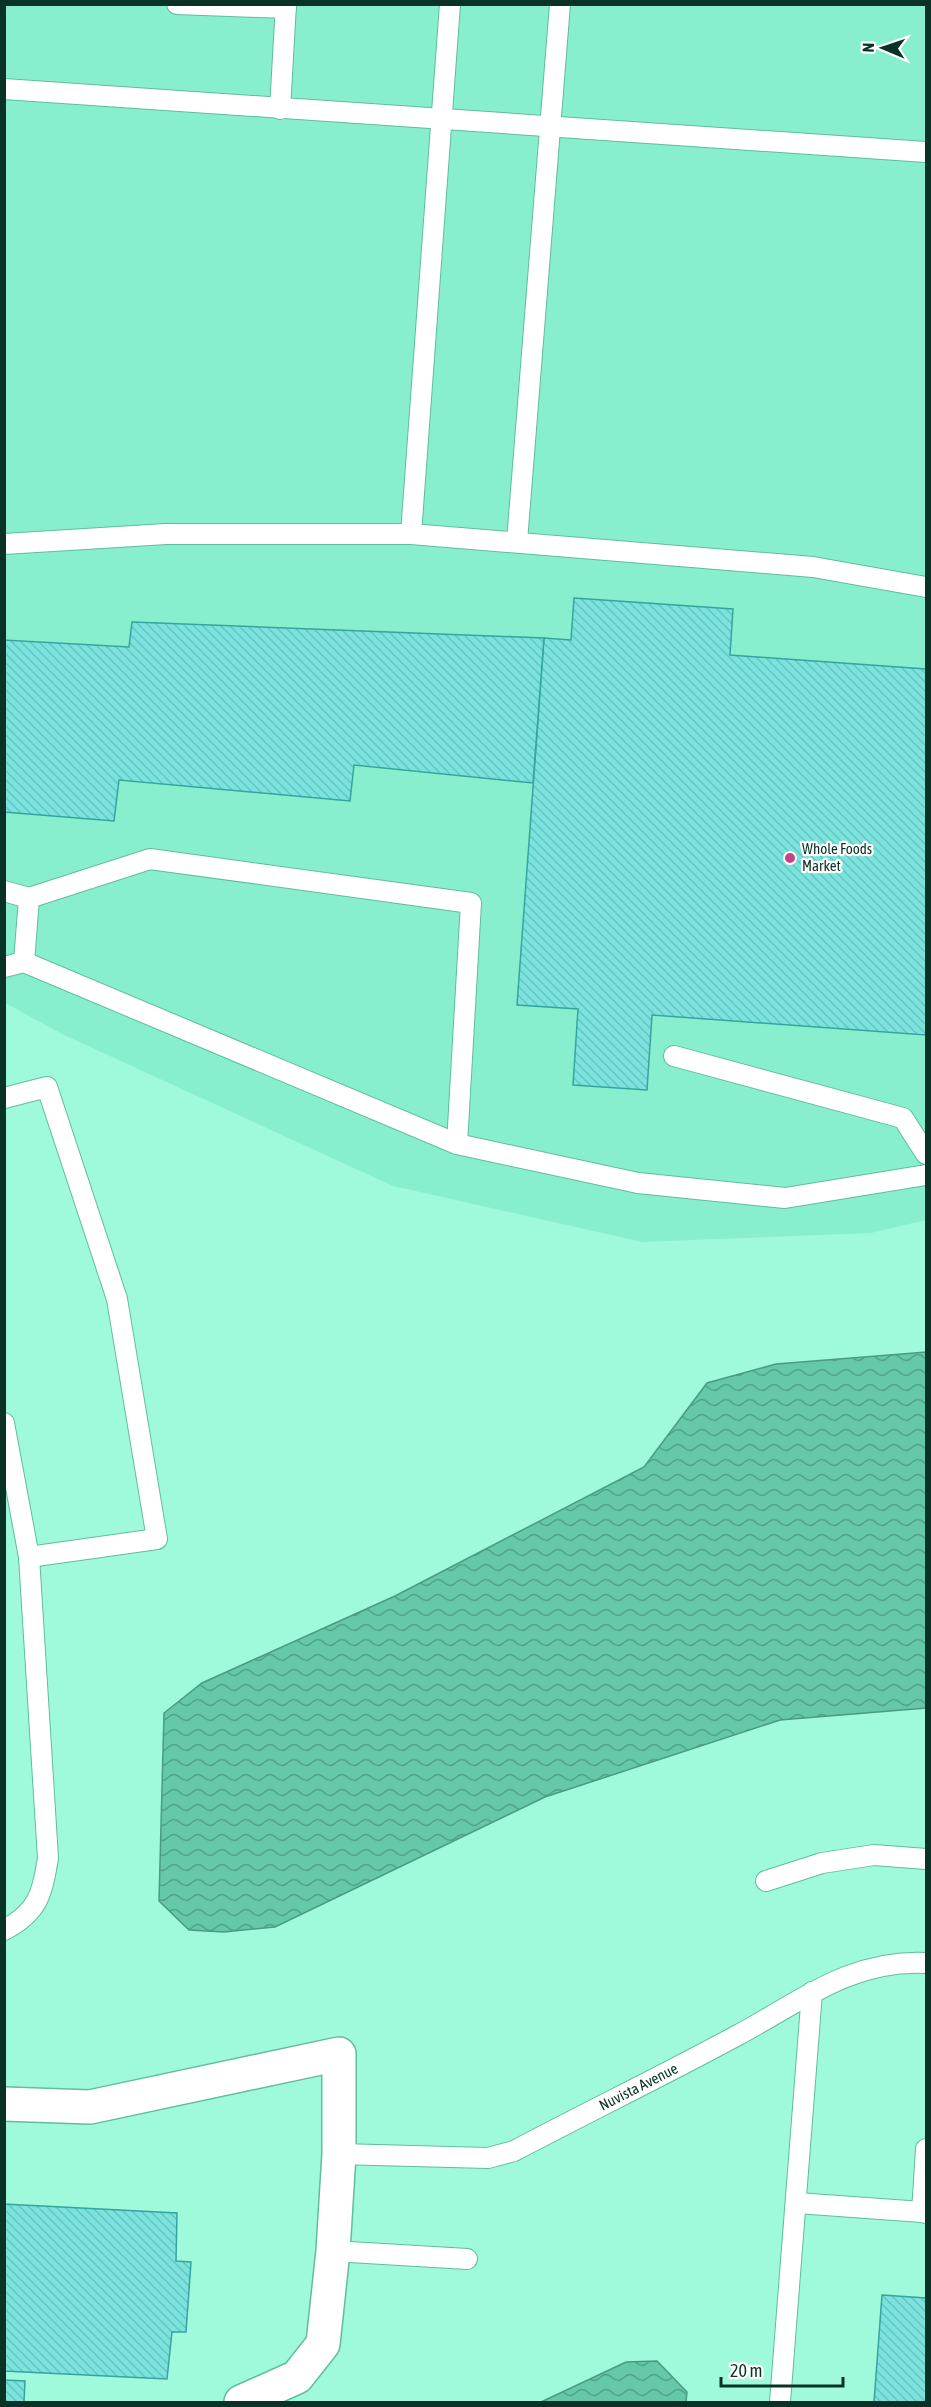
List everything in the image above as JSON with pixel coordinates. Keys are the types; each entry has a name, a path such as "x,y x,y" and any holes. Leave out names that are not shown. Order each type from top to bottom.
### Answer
{"street":[{"path":"4,2104 90,2107 339,2054 339,2154 333,2252 323,2344 297,2377 241,2403"}],"lane":[{"path":"177,4 286,6 280,109"},
{"path":"411,534 450,4"},
{"path":"517,541 560,4"},
{"path":"4,89 443,121 927,152"},
{"path":"4,544 166,534 411,534 813,567 927,587"},
{"path":"4,891 29,898 150,859 471,903 457,1144"},
{"path":"24,962 29,898"},
{"path":"4,967 24,962 457,1144 638,1183 785,1198 927,1174"},
{"path":"674,1056 903,1118 927,1154"},
{"path":"4,1098 47,1087 117,1299 157,1539 28,1557"},
{"path":"4,1423 28,1557 48,1858 42,1895 23,1920 4,1930"},
{"path":"766,1881 822,1863 874,1855 927,1859"},
{"name":"Nuvista Avenue","path":"339,2154 488,2158 514,2151 739,2035 830,1982 897,1962 927,1963"},
{"path":"780,2403 812,1992"},
{"path":"797,2203 924,2213 927,2149"},
{"path":"333,2252 467,2259"}],"shaded area":[{"path":"4,5 926,5 926,1220 871,1233 642,1242 393,1186 64,1035 5,1003"}],"water":[{"path":"926,1352 926,1708 780,1720 545,1797 275,1927 224,1932 189,1930 159,1901 164,1713 202,1683 395,1596 644,1467 707,1383 776,1364"},
{"path":"657,2361 687,2392 686,2402 541,2402 626,2362"}],"building":[{"path":"574,598 733,609 730,655 926,669 926,1035 652,1015 647,1090 573,1085 578,1009 517,1005 544,638 571,640"},
{"path":"132,622 544,638 533,783 354,765 350,801 119,780 114,821 4,812 4,640 129,647"},
{"path":"4,2204 177,2213 176,2261 191,2262 186,2332 172,2332 167,2379 4,2371"},
{"path":"882,2295 926,2298 926,2402 874,2402"},
{"path":"4,2380 25,2381 24,2402 4,2402"}],"place":[{"name":"Whole Foods Market","path":"790,858"}]}
